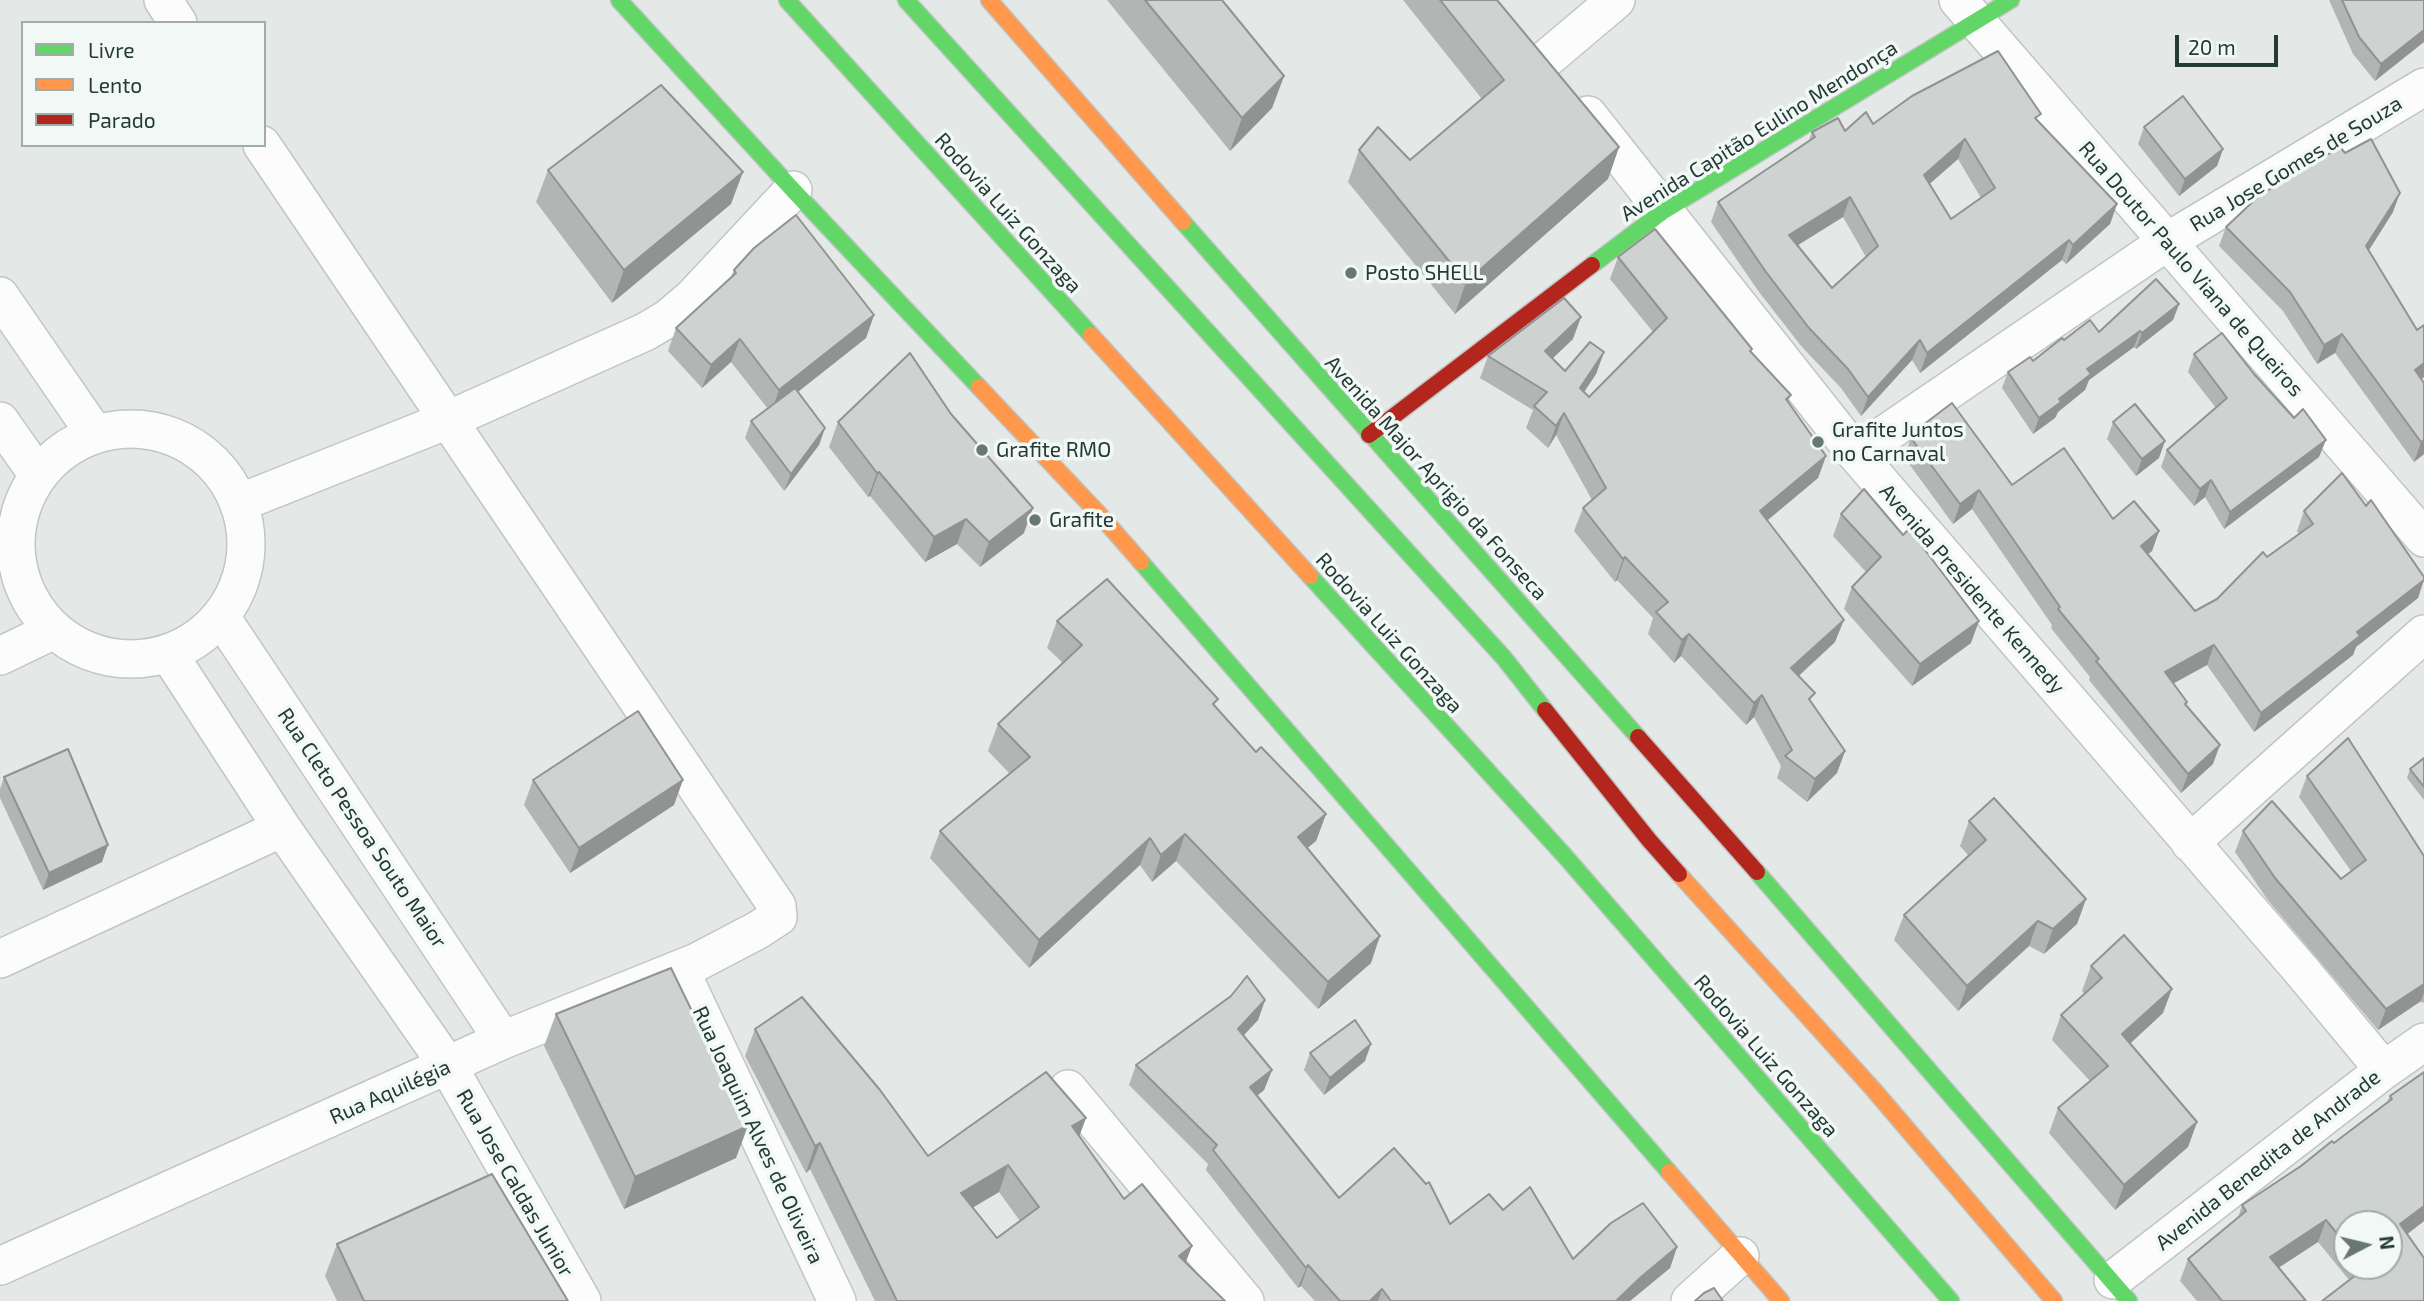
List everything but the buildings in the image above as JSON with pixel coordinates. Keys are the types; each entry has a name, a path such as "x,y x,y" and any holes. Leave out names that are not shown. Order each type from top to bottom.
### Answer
{"main road":[{"path":"620,0 793,190 1099,514 1781,1301"},
{"name":"Rodovia Luiz Gonzaga","path":"787,0 1564,855 1951,1301"},
{"path":"906,0 1504,658 1649,840 1872,1089 2054,1301"},
{"name":"Avenida Major Aprigio da Fonseca","path":"989,0 2121,1290"},
{"name":"Avenida Capitão Eulino Mendonça","path":"1369,435 1662,212 1966,10 2011,0"}],"street":[{"path":"163,0 177,21"},
{"path":"1559,78 1616,0"},
{"name":"Rua Doutor Paulo Viana de Queiros","path":"1966,10 2424,538"},
{"name":"Avenida Presidente Kennedy","path":"1520,30 1856,454 2384,1070"},
{"name":"Rua Jose Gomes de Souza","path":"1856,454 2168,241 2424,87"},
{"path":"263,147 448,420"},
{"path":"239,503 448,420 645,332 667,319 693,297 793,190"},
{"path":"0,296 95,434"},
{"name":"Rua Aquilégia","path":"0,1266 503,1040 680,970 758,930 778,916 777,906 448,420"},
{"path":"0,421 38,475"},
{"path":"129,428 164,433 186,443 196,448 222,472 239,503 246,542 240,582 221,617 197,639 168,653 138,659 108,657 79,646 54,629 36,609 24,584 8,562 24,501 38,475 63,450 95,434 129,428"},
{"name":"Rua Cleto Pessoa Souto Maior","path":"221,617 503,1040"},
{"path":"0,656 54,629"},
{"path":"2190,843 2424,634"},
{"path":"168,653 282,828 449,1066"},
{"path":"0,959 282,828"},
{"name":"Rua Joaquim Alves de Oliveira","path":"680,970 837,1301"},
{"name":"Avenida Benedita de Andrade","path":"2121,1290 2384,1070 2424,1042"},
{"name":"Rua Jose Caldas Junior","path":"449,1066 582,1301"},
{"path":"1068,1089 1245,1301"},
{"path":"1690,1301 1740,1256"}],"traffic: fast":[{"path":"619,0 979,387"},
{"path":"787,0 1091,335"},
{"path":"906,0 1504,658 1545,710"},
{"path":"1592,265 1662,212 2011,0"},
{"path":"1183,222 1638,737"},
{"path":"1141,562 1669,1172"},
{"path":"1310,576 1564,855 1951,1301"},
{"path":"1757,872 2129,1301"}],"traffic: slow":[{"path":"989,0 1183,222"},
{"path":"1091,335 1310,576"},
{"path":"979,387 1141,562"},
{"path":"1679,874 1873,1089 2054,1301"},
{"path":"1669,1172 1781,1301"}],"traffic: jam":[{"path":"1369,435 1592,265"},
{"path":"1545,710 1679,874"},
{"path":"1638,737 1757,872"}],"place":[{"name":"Posto SHELL","path":"1351,273"},
{"name":"Grafite Juntos no Carnaval","path":"1818,442"},
{"name":"Grafite RMO","path":"982,450"},
{"name":"Grafite","path":"1035,520"}]}
